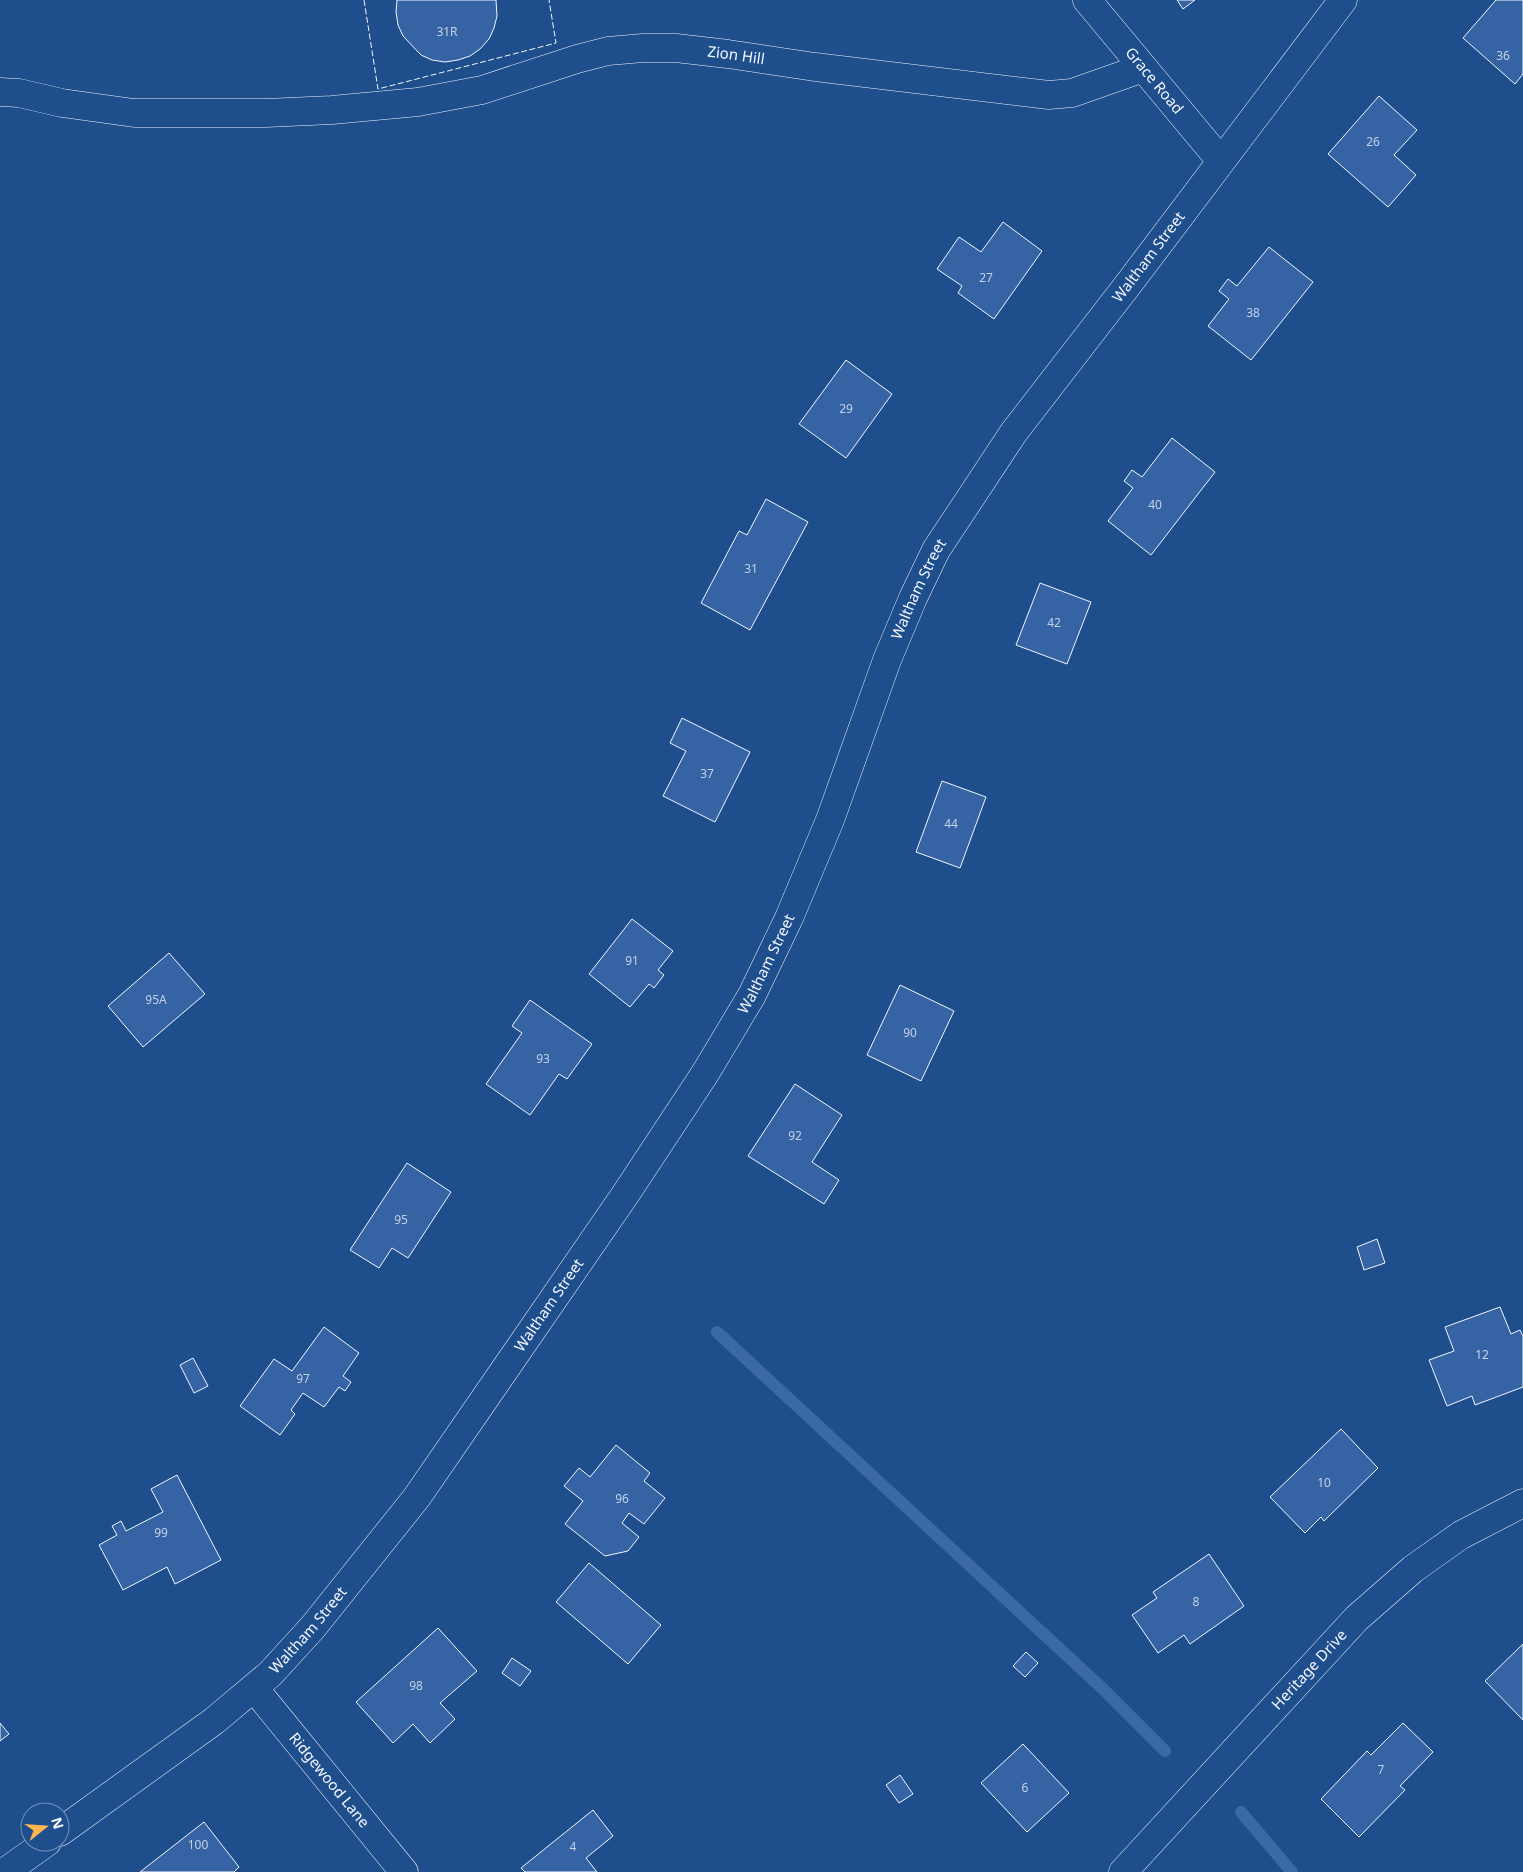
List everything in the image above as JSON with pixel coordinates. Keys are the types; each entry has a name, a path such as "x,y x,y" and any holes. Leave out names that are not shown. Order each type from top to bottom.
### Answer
{"street":[{"name":"Grace Road","path":"1086,0 1221,161"},
{"name":"Waltham Street","path":"70,1825 214,1721 254,1688 313,1627 418,1497 553,1302 706,1072 752,995 789,918 830,820 887,660 936,550 1014,432 1343,0"},
{"name":"Zion Hill","path":"0,92 19,93 62,103 134,113 266,113 332,110 418,102 474,92 577,59 608,51 643,48 676,48 728,54 815,67 1049,95 1072,93 1143,68"},
{"name":"Heritage Drive","path":"1123,1872 1357,1618 1413,1569 1461,1535 1523,1503"},
{"name":"Ridgewood Lane","path":"254,1688 404,1872"},
{"path":"5,1872 33,1852"}],"building":[{"path":"397,0 496,0 497,16 489,39 470,56 445,62 432,60 421,55 403,36 398,25"},
{"path":"1177,0 1195,0 1183,9"},
{"path":"1496,0 1523,0 1523,74 1515,84 1463,38"},
{"path":"1379,96 1417,130 1394,155 1416,175 1388,207 1328,154"},
{"path":"1003,222 1042,251 994,319 958,293 962,286 937,269 959,237 981,252"},
{"path":"1269,247 1313,282 1251,360 1208,326 1229,299 1219,291 1228,279 1237,286"},
{"path":"846,360 892,394 846,458 799,424"},
{"path":"1172,438 1215,472 1151,555 1108,521 1133,488 1124,481 1132,470 1142,477"},
{"path":"766,499 808,522 750,630 701,603 739,531 747,535"},
{"path":"1040,583 1091,602 1067,664 1016,645"},
{"path":"682,718 750,752 715,822 663,796 686,751 670,743"},
{"path":"942,781 986,797 960,868 916,852"},
{"path":"632,919 673,951 658,970 664,975 654,988 649,984 630,1007 589,974"},
{"path":"169,953 205,994 143,1047 108,1006"},
{"path":"900,985 954,1011 921,1081 867,1055"},
{"path":"530,1000 592,1044 567,1079 559,1074 530,1115 486,1084 522,1033 512,1026"},
{"path":"795,1084 842,1115 812,1162 839,1180 824,1204 748,1156"},
{"path":"407,1163 451,1192 408,1258 392,1248 379,1268 350,1250"},
{"path":"1377,1239 1385,1263 1364,1270 1357,1247"},
{"path":"1500,1307 1511,1334 1520,1330 1523,1336 1523,1387 1475,1405 1472,1396 1447,1406 1429,1360 1454,1351 1445,1327"},
{"path":"324,1327 359,1353 343,1376 351,1382 345,1391 339,1387 324,1407 303,1393 291,1410 295,1414 280,1435 240,1406 274,1359 292,1371"},
{"path":"193,1358 208,1386 194,1393 180,1365"},
{"path":"1341,1429 1378,1468 1324,1521 1321,1517 1305,1533 1270,1497"},
{"path":"616,1445 650,1473 644,1481 665,1498 644,1524 629,1513 622,1523 639,1537 628,1551 605,1556 565,1524 583,1501 564,1486 579,1468 590,1477"},
{"path":"177,1475 221,1560 175,1584 167,1567 123,1590 99,1545 117,1535 112,1526 121,1521 126,1531 163,1512 151,1489"},
{"path":"1209,1554 1244,1606 1190,1644 1184,1635 1158,1653 1132,1615 1157,1598 1153,1592"},
{"path":"589,1563 661,1625 628,1664 556,1602"},
{"path":"438,1628 477,1671 440,1703 455,1719 430,1743 413,1724 393,1743 356,1702"},
{"path":"1523,1644 1523,1720 1485,1681"},
{"path":"1026,1652 1038,1663 1025,1677 1013,1666"},
{"path":"512,1658 531,1671 520,1686 502,1673"},
{"path":"0,1723 9,1734 0,1741"},
{"path":"1403,1723 1433,1752 1400,1786 1405,1790 1359,1837 1321,1799 1367,1751 1371,1755"},
{"path":"1023,1744 1069,1793 1027,1832 981,1783"},
{"path":"900,1775 913,1794 899,1803 886,1785"},
{"path":"593,1810 613,1836 586,1858 597,1872 525,1872 521,1868"},
{"path":"204,1822 239,1867 234,1872 140,1872"}],"waterway":[{"path":"717,1332 1102,1688 1165,1751"},
{"path":"1241,1812 1292,1872"}],"fence":[{"path":"364,0 378,89 556,43 549,0"}]}
